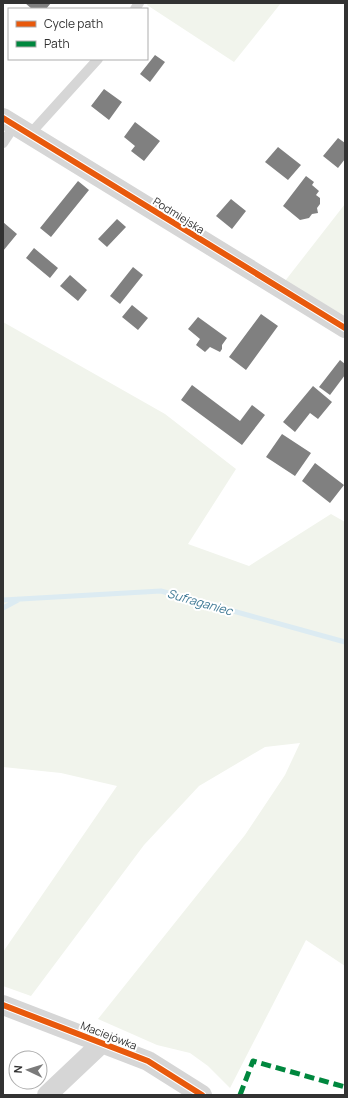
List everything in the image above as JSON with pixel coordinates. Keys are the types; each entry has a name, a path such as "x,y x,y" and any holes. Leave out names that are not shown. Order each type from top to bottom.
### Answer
{"street":[{"name":"Podmiejska","path":"16,126 345,328"},
{"name":"Maciejówka","path":"3,1005 148,1061 202,1095"},
{"path":"46,1095 102,1043"}],"lane":[{"path":"3,142 16,126 97,60"}],"shaded area":[{"path":"148,3 281,3 234,62 147,5"},
{"path":"345,204 345,316 285,281"},
{"path":"3,322 165,414 236,469 188,544 249,566 331,514 345,522 345,966 306,940 230,1088 208,1066 190,1053 157,1045 98,1019 245,835 285,775 300,743 265,747 199,786 144,845 31,996 3,986 3,952 117,786 61,773 3,767"}],"building":[{"path":"25,3 51,3 47,8 31,8"},
{"path":"155,55 165,62 150,82 140,74"},
{"path":"104,89 122,102 109,120 91,106"},
{"path":"135,122 160,141 144,161 131,151 135,146 124,137"},
{"path":"338,138 345,143 345,159 338,168 323,156"},
{"path":"278,147 301,165 288,180 265,162"},
{"path":"306,176 314,182 312,185 319,191 316,195 320,198 320,204 317,208 318,213 312,214 309,218 300,220 283,206"},
{"path":"78,181 89,190 51,237 40,228"},
{"path":"231,199 246,211 232,229 216,216"},
{"path":"117,219 126,227 107,247 98,239"},
{"path":"3,222 17,234 3,251"},
{"path":"34,248 58,268 50,278 26,258"},
{"path":"133,267 143,275 120,304 110,296"},
{"path":"70,275 87,290 78,301 60,286"},
{"path":"132,305 148,318 138,330 122,317"},
{"path":"261,314 278,326 246,370 229,357"},
{"path":"198,317 227,338 222,345 220,352 210,347 205,352 196,345 200,339 188,329"},
{"path":"340,360 345,364 345,375 330,395 319,387"},
{"path":"192,385 240,421 252,405 265,415 242,445 181,400"},
{"path":"313,386 332,402 318,419 310,413 295,432 283,422"},
{"path":"282,434 311,453 295,476 266,457"},
{"path":"315,463 344,485 330,503 302,481"}],"waterway":[{"name":"Sufraganiec","path":"3,600 161,591 345,642"},
{"path":"3,608 18,600"}],"marked path":[{"path":"240,1095 253,1061 345,1087"}],"cycle path":[{"path":"3,118 345,328"},
{"path":"3,1005 148,1061 202,1095"}]}
